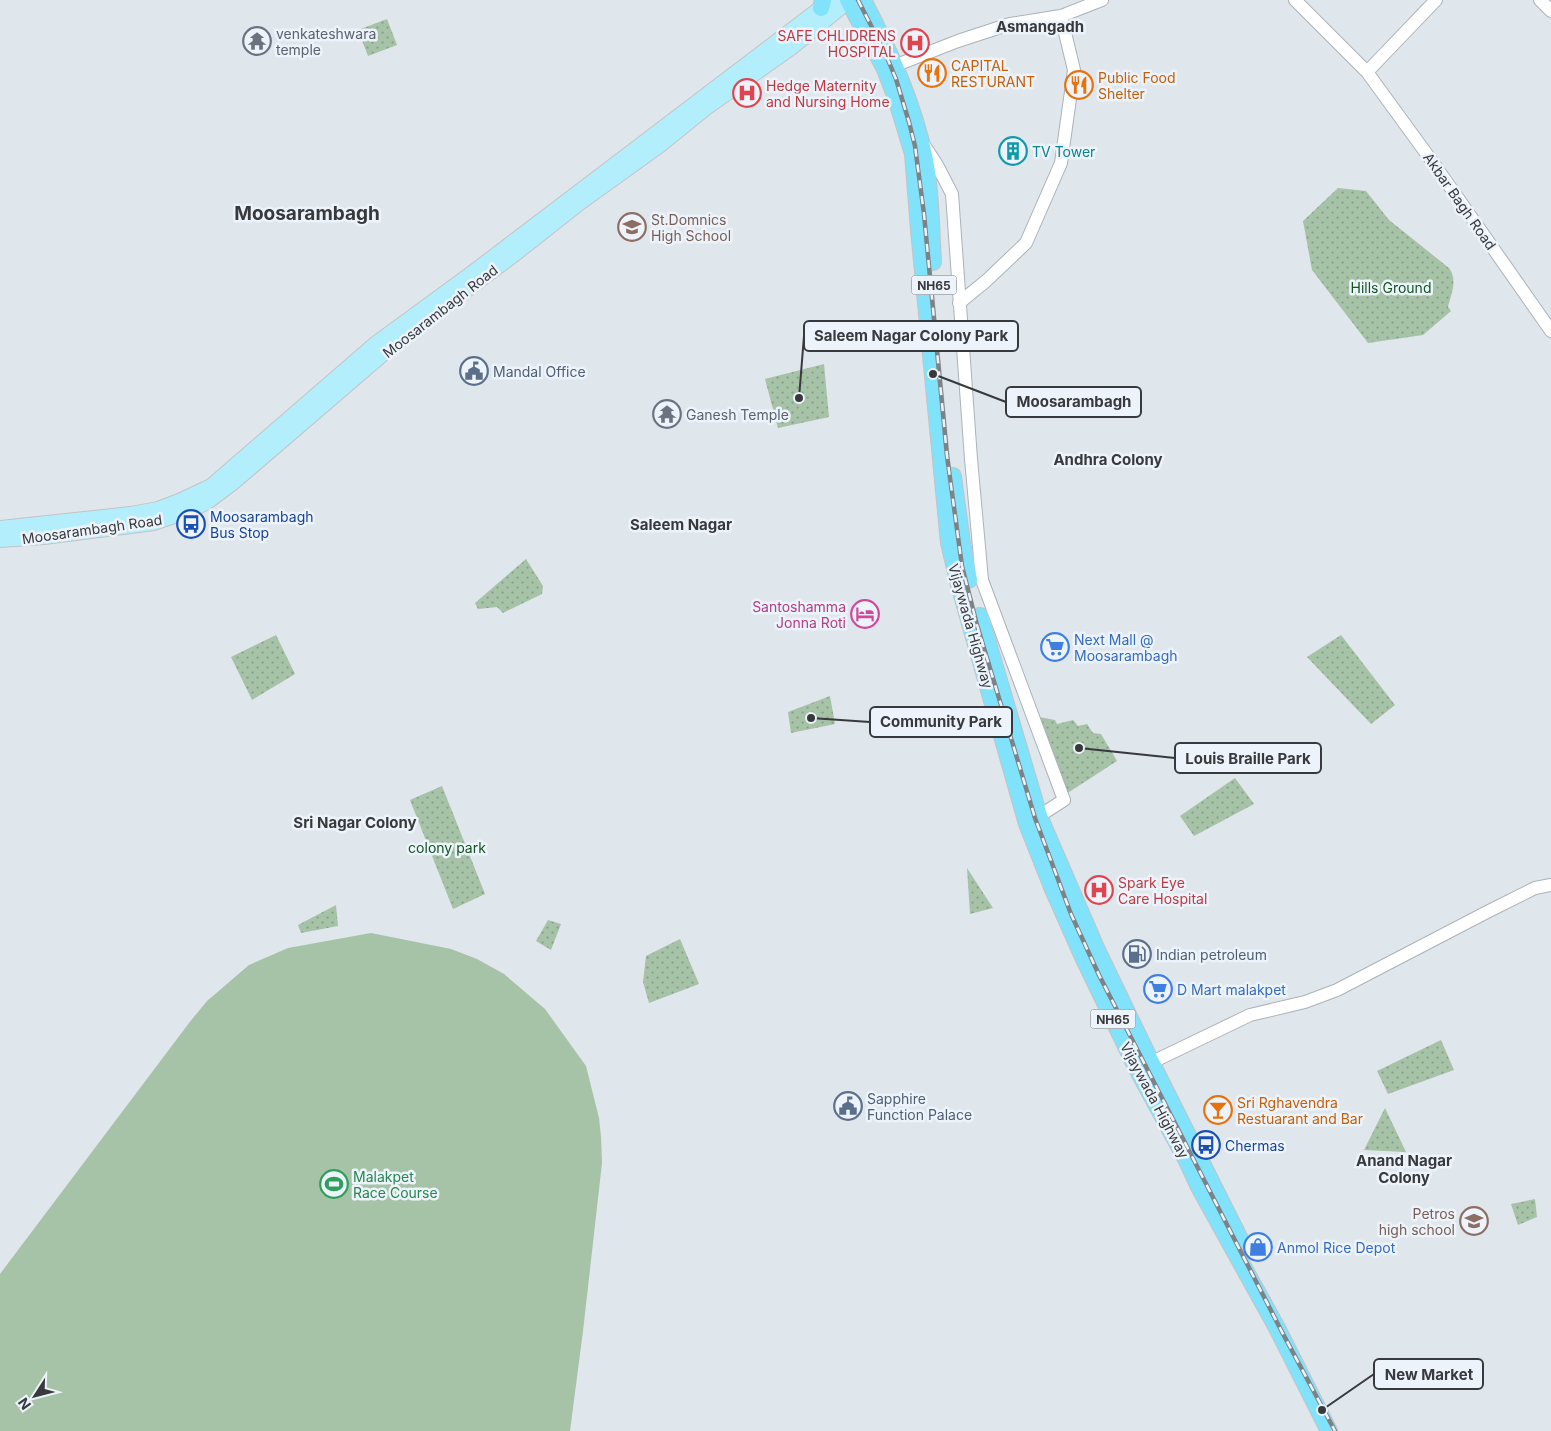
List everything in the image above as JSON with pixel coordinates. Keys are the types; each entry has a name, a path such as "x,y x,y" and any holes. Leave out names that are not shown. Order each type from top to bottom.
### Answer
{"highway":[{"name":"Vijaywada Highway","path":"852,0 882,37 912,106 921,141 925,161 937,322 954,489 949,544 1027,824 1083,957 1144,1066 1338,1431"},
{"name":"Vijaywada Highway","path":"852,0 885,69 913,154 952,515 969,581 1039,816 1097,950 1144,1066 1199,1187 1277,1328 1329,1431"}],"main road":[{"name":"Moosarambagh Road","path":"0,540 44,537 154,523 206,503 234,482 428,318 515,254 581,202 659,146 706,108 791,48 852,0"},
{"name":"Moosarambagh Road","path":"0,528 140,513 179,502 211,486 375,344 468,276 825,3"}],"street":[{"path":"894,66 958,41 1010,24 1060,16 1102,0"},
{"name":"Akbar Bagh Road","path":"1295,0 1367,72 1551,331"},
{"path":"1367,72 1436,0"},
{"path":"1540,0 1551,11"},
{"path":"960,303 1026,243 1061,163 1074,70 1060,16"},
{"path":"921,141 938,165 952,194 970,459 982,580 1064,800 1039,816"},
{"path":"1144,1066 1250,1016 1305,1002 1337,990 1489,910 1535,888 1551,885"}],"green space":[{"path":"387,19 397,45 368,56 358,30"},
{"name":"Hills Ground","path":"1338,188 1366,191 1389,220 1449,268 1452,273 1453,287 1448,307 1451,311 1423,335 1368,343 1312,270 1303,221"},
{"path":"824,364 829,417 778,428 765,379"},
{"path":"526,559 543,586 542,594 503,613 497,607 478,609 475,603"},
{"path":"276,635 295,674 252,700 231,657"},
{"path":"1341,635 1395,705 1371,724 1307,657"},
{"path":"830,696 835,724 791,733 788,712"},
{"path":"1039,717 1055,720 1057,724 1073,720 1078,726 1087,724 1093,733 1101,734 1117,761 1066,794"},
{"path":"1235,778 1254,804 1194,836 1180,816"},
{"name":"colony park","path":"442,786 485,894 453,909 410,800"},
{"path":"967,868 993,908 970,914"},
{"path":"336,905 338,926 301,933 298,925"},
{"path":"548,920 561,924 551,950 536,941"},
{"name":"Malakpet Race Course","path":"371,933 451,949 477,959 504,974 545,1009 586,1066 599,1118 602,1163 570,1431 0,1431 0,1274 207,1001 249,965 288,948"},
{"path":"680,939 699,984 649,1003 643,982 646,956"},
{"path":"1441,1040 1454,1070 1388,1094 1377,1071"},
{"path":"1385,1108 1406,1152 1364,1150"},
{"path":"1535,1199 1537,1217 1518,1225 1511,1204"}],"railway":[{"path":"858,0 896,79 915,146 924,214 947,456 962,566 977,625 1035,818 1071,914 1099,975 1282,1332 1335,1431"}],"place":[{"name":"venkateshwara temple","path":"257,41"},
{"name":"SAFE CHLIDRENS HOSPITAL","path":"915,43"},
{"name":"CAPITAL RESTURANT","path":"932,73"},
{"name":"Public Food Shelter","path":"1079,85"},
{"name":"Hedge Maternity and Nursing Home","path":"747,93"},
{"name":"TV Tower","path":"1013,151"},
{"name":"St.Domnics High School","path":"632,227"},
{"name":"Mandal Office","path":"474,371"},
{"name":"Moosarambagh","path":"933,374"},
{"name":"Saleem Nagar Colony Park","path":"799,398"},
{"name":"Ganesh Temple","path":"667,414"},
{"name":"Moosarambagh Bus Stop","path":"191,524"},
{"name":"Santoshamma Jonna Roti","path":"865,614"},
{"name":"Next Mall @ Moosarambagh","path":"1055,647"},
{"name":"Community Park","path":"811,718"},
{"name":"Louis Braille Park","path":"1079,748"},
{"name":"Spark Eye Care Hospital","path":"1099,890"},
{"name":"Indian petroleum","path":"1137,954"},
{"name":"D Mart malakpet","path":"1158,989"},
{"name":"Sapphire Function Palace","path":"848,1106"},
{"name":"Sri Rghavendra Restuarant and Bar","path":"1218,1110"},
{"name":"Chermas","path":"1206,1145"},
{"name":"Malakpet Race Course","path":"334,1184"},
{"name":"Petros high school","path":"1474,1221"},
{"name":"Anmol Rice Depot","path":"1258,1247"},
{"name":"New Market","path":"1322,1410"}],"district":[{"name":"Asmangadh","path":"1040,26"},
{"name":"Moosarambagh","path":"307,213"},
{"name":"Andhra Colony","path":"1108,459"},
{"name":"Saleem Nagar","path":"681,524"},
{"name":"Sri Nagar Colony","path":"355,822"},
{"name":"Anand Nagar Colony","path":"1404,1168"}]}
